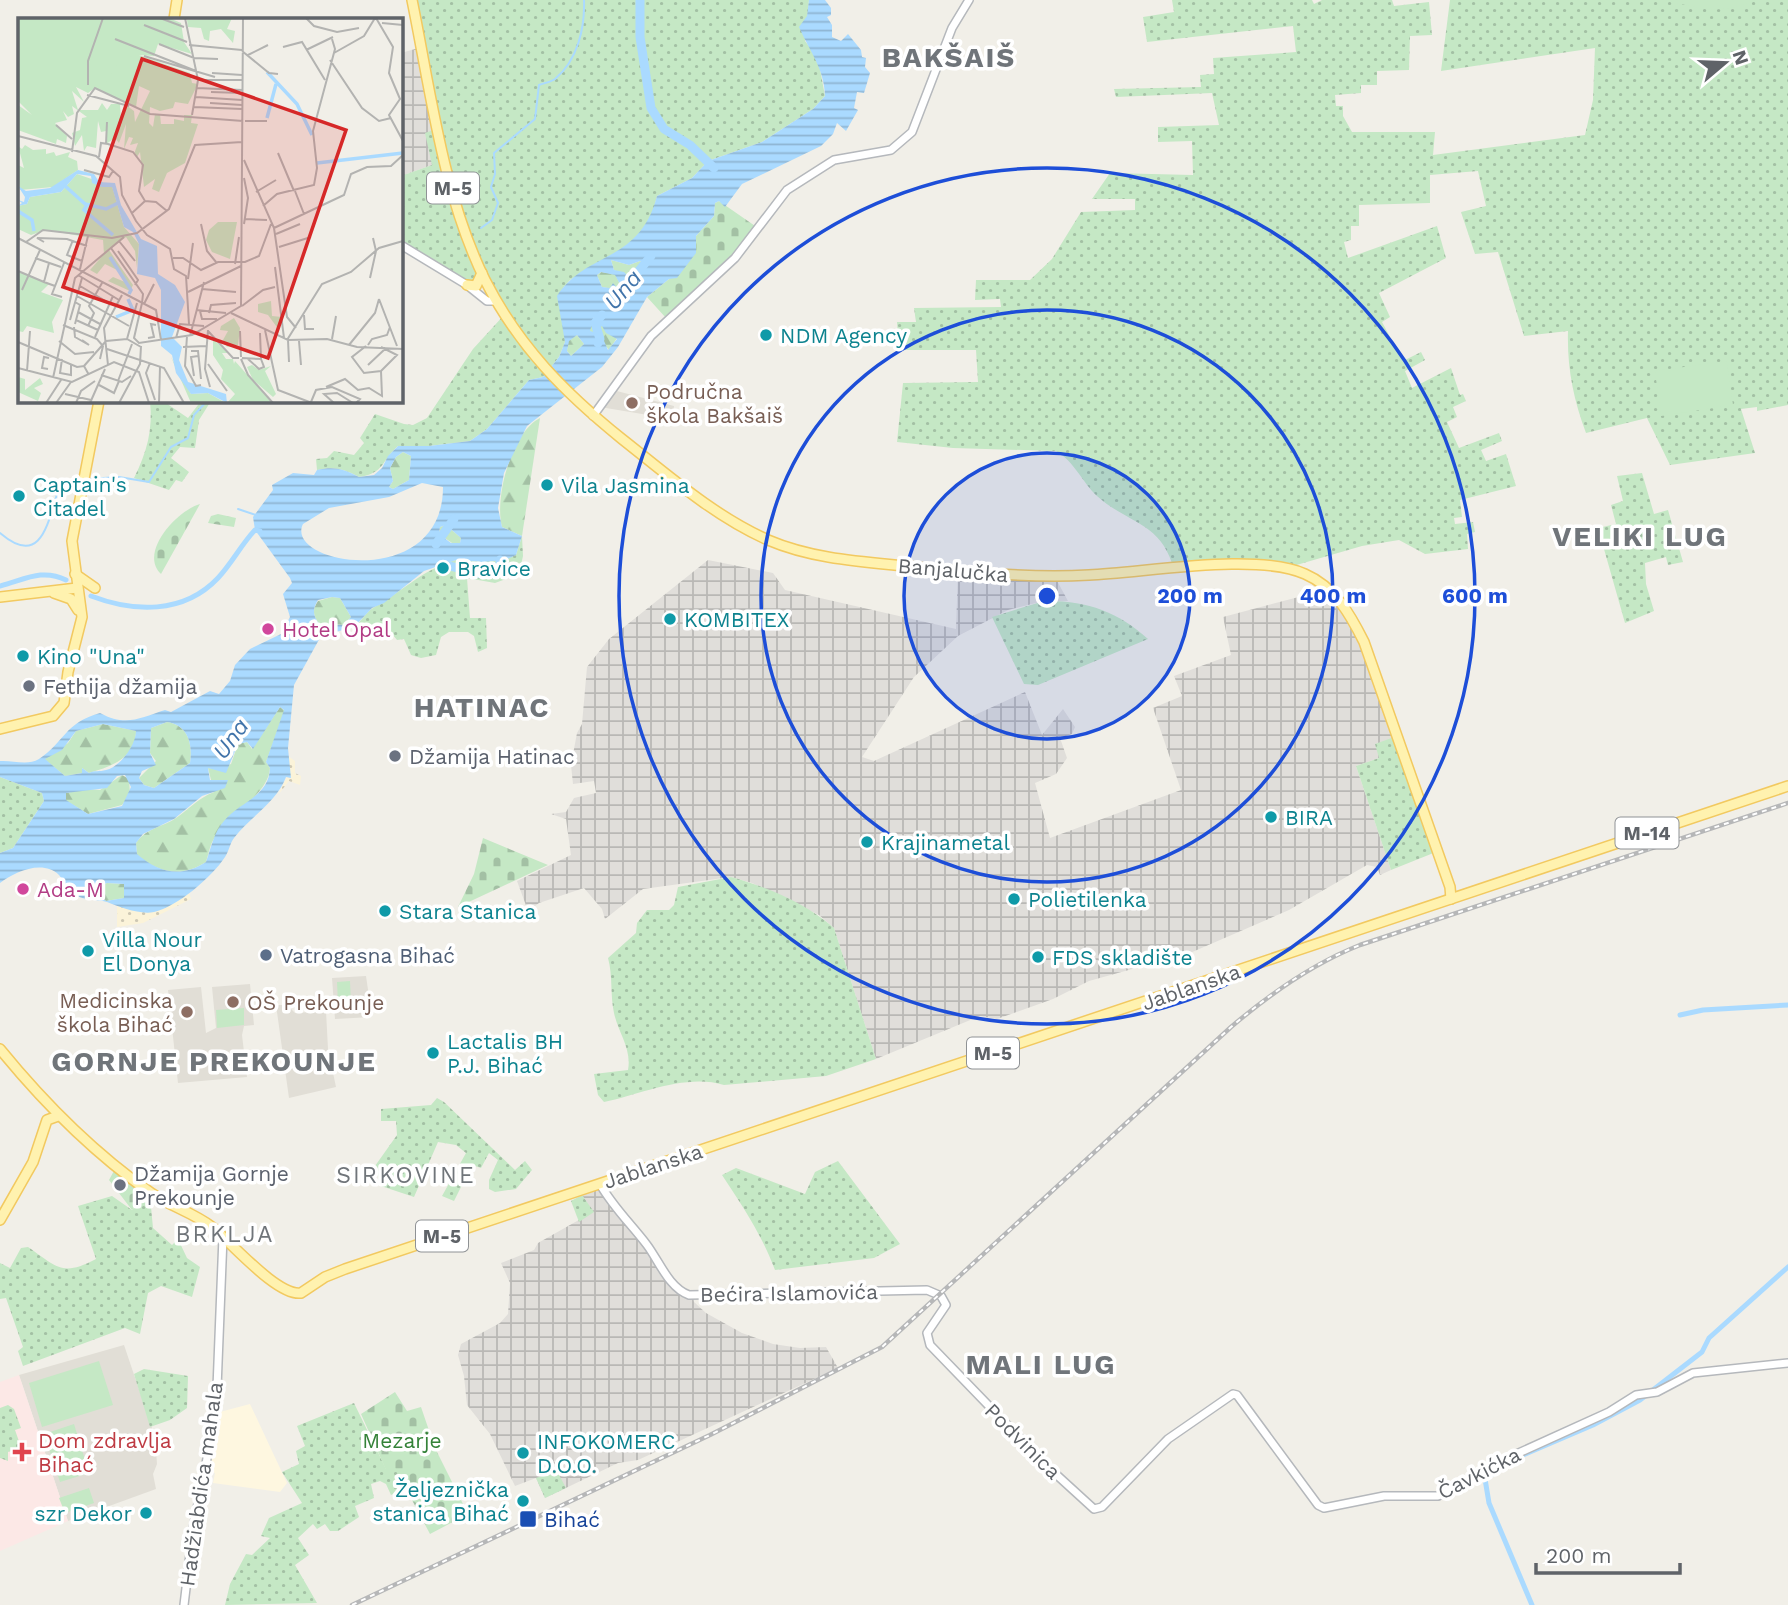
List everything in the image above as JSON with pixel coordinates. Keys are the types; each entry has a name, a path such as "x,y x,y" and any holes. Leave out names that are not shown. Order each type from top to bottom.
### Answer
{"main road":[{"path":"174,18 177,0"},
{"name":"M-5","path":"412,0 447,168 462,222 495,298"},
{"path":"467,285 476,286 482,273"},
{"name":"Banjalučka","path":"495,298 537,360 593,416 723,516 769,540 807,552 867,563 1055,577 1250,565 1273,566 1304,573 1329,589 1344,605 1364,642 1439,863"},
{"path":"0,729 53,716 61,709 65,696 81,621 72,541 99,402"},
{"path":"74,572 95,588"},
{"path":"54,591 69,583 74,572"},
{"path":"0,597 77,588"},
{"path":"54,591 71,599 81,621"},
{"name":"Jablanska","path":"596,1185 1788,786"},
{"name":"M-5","path":"1439,863 1448,883 1450,900"},
{"name":"M-5","path":"1439,863 1450,900"},
{"path":"1448,883 1475,891"},
{"path":"0,1049 58,1116 47,1120"},
{"path":"0,1220 33,1162 47,1120 41,1099"},
{"name":"M-5","path":"58,1116 148,1191 207,1224 263,1273 296,1294 345,1269 596,1185"}],"street":[{"path":"593,416 651,336 736,258 787,190 834,160 883,153 902,142 920,114 948,36 968,0"},
{"path":"402,246 477,292 495,298"},
{"name":"Bećira Islamovića","path":"596,1185 646,1244 667,1276 689,1296 926,1290 945,1301 946,1308 926,1336"},
{"name":"Hadžiabdića mahala","path":"184,1605 193,1529 216,1413 223,1237"},
{"name":"Podvinica","path":"926,1336 934,1350 1048,1467 1096,1510 1168,1439 1234,1394"},
{"name":"Čavkićka","path":"1234,1394 1318,1505 1324,1508 1384,1496 1430,1498 1448,1493 1512,1456 1693,1373 1788,1363"}],"shaded area":[{"path":"422,47 439,128 432,165 402,176 402,53"},
{"name":"Područna škola Bakšaiš","path":"613,390 674,406 672,419 600,407"},
{"path":"708,560 773,573 785,590 956,629 958,571 1055,577 1068,601 1044,601 1008,610 958,636 914,677 862,757 874,761 1025,692 1042,735 1063,709 1075,727 1072,734 1060,738 1067,758 1056,774 1035,783 1050,838 1181,790 1153,708 1182,696 1174,676 1231,655 1223,617 1329,589 1353,620 1397,736 1379,758 1356,766 1391,870 1380,875 1377,867 1367,865 1289,910 1190,953 1089,981 1053,999 997,1019 980,1016 876,1059 834,928 819,915 752,883 731,877 643,889 605,919 602,909 584,888 539,903 528,911 517,881 571,855 566,819 551,814 566,812 574,798 596,793 594,781 573,784 571,765 577,733 582,724 587,667 609,639"},
{"path":"366,976 372,1017 335,1019 332,978"},
{"path":"250,984 254,1025 244,1026 242,1035 247,1077 178,1083 168,990 201,987 206,1033 216,1028 212,987"},
{"path":"276,1005 287,1005 295,1013 326,1011 328,1049 336,1087 289,1098"},
{"path":"600,1184 679,1289 693,1296 694,1302 706,1313 742,1333 773,1344 800,1348 826,1347 838,1368 638,1460 618,1463 545,1498 536,1478 515,1486 490,1434 467,1405 464,1376 458,1355 461,1344 500,1323 508,1314 510,1283 501,1263 534,1250 538,1243 593,1212 579,1191"},
{"path":"124,1345 155,1437 157,1464 153,1474 156,1489 68,1521 19,1375"},
{"name":"Dom zdravlja Bihać","path":"19,1375 68,1521 0,1551 0,1382"},
{"path":"250,1404 287,1483 280,1492 213,1483 215,1473 205,1470 216,1413"}],"green space":[{"path":"412,0 809,0 805,41 818,58 825,96 813,109 762,142 708,161 692,178 657,196 652,216 634,242 570,280 563,288 565,342 559,357 543,377 529,380 487,429 470,441 429,446 398,446 374,473 359,477 339,469 317,470 316,459 327,458 334,451 354,455 364,443 360,438 375,414 413,425 427,418 473,349 505,314 487,283 467,285 402,246 402,176 432,165 425,133 439,128"},
{"path":"1172,0 1312,0 1314,4 1322,0 1392,0 1394,6 1429,2 1432,35 1410,36 1409,70 1377,71 1377,85 1361,85 1361,93 1335,95 1336,106 1343,106 1343,116 1352,132 1435,132 1433,155 1585,135 1593,100 1595,48 1441,71 1450,0 1788,0 1788,405 1757,411 1757,407 1741,409 1755,453 1670,465 1647,418 1586,433 1572,382 1568,331 1524,336 1498,252 1475,254 1461,212 1486,206 1478,171 1430,175 1430,203 1359,205 1359,226 1351,226 1351,240 1344,242 1348,258 1437,226 1446,258 1379,293 1390,317 1382,322 1403,361 1421,352 1425,360 1405,371 1412,388 1451,368 1460,395 1463,394 1466,401 1453,407 1457,417 1447,422 1459,448 1499,433 1502,441 1481,450 1486,461 1506,454 1516,486 1460,500 1462,517 1454,518 1455,524 1473,522 1475,532 1467,534 1468,549 1425,554 1399,540 1362,546 1293,566 1239,560 1174,570 1169,554 1153,533 1097,496 1068,460 1056,451 953,448 897,442 903,383 978,382 976,350 899,350 897,322 916,322 914,308 1001,307 1000,299 975,300 976,280 1030,280 1052,259 1081,212 1135,210 1135,199 1092,199 1110,173 1193,175 1192,141 1158,142 1158,127 1219,125 1212,93 1116,97 1114,89 1201,87 1200,75 1214,74 1213,58 1296,52 1293,26 1147,42 1143,17 1174,12"},
{"path":"1665,0 1755,0 1732,8 1710,9"},
{"path":"719,201 758,228 706,283 666,318 647,297 669,279 695,248 696,236 714,216 715,203"},
{"path":"611,260 629,265 640,261 647,265 638,275 629,277 614,270"},
{"path":"601,272 615,274 622,288 619,290 602,287 597,275"},
{"path":"592,317 617,338 609,350 596,334 589,331"},
{"path":"577,335 584,344 571,356 567,351 568,341"},
{"path":"1727,361 1733,405 1661,416 1655,371"},
{"path":"150,402 164,402 188,418 200,402 210,402 199,420 195,448 180,447 171,458 189,472 182,482 176,480 169,490 134,478 148,441"},
{"path":"540,418 522,536 502,527 500,514 503,483 521,437 530,425"},
{"path":"403,452 411,456 409,480 393,489 389,487 393,481 390,468 396,457"},
{"path":"1642,473 1654,514 1668,510 1683,562 1668,565 1666,557 1645,563 1646,584 1654,611 1625,623 1598,528 1616,524 1611,505 1623,501 1617,476"},
{"path":"200,504 161,574 155,565 157,544 181,514"},
{"path":"218,514 236,518 234,527 208,523 211,516"},
{"path":"446,525 461,538 460,543 452,543 439,534 440,527"},
{"path":"522,536 523,556 519,574 495,583 467,578 470,618 486,618 487,648 478,652 474,636 468,632 449,632 441,637 436,655 421,658 411,655 404,639 397,640 383,623 379,631 370,633 354,627 371,609 441,565 460,559 500,559 516,555"},
{"path":"340,598 351,617 344,625 319,624 315,618 314,610 318,601"},
{"path":"1044,601 1087,605 1100,609 1124,621 1148,639 1038,685 1024,684 992,617"},
{"path":"280,707 285,711 266,762 270,768 268,777 256,795 214,839 206,862 179,872 154,866 137,855 136,843 144,835 173,820 214,792 208,768 216,769 231,764 238,744 247,742 252,749"},
{"path":"167,722 180,727 188,736 190,763 154,788 144,785 139,778 156,761 150,753 151,728"},
{"path":"103,724 136,731 131,749 120,760 89,773 82,768 82,773 65,776 44,759 68,743 76,731"},
{"path":"1397,736 1436,852 1391,870 1356,766 1379,758 1375,744"},
{"path":"122,775 129,779 130,794 122,805 88,814 65,800 66,793 87,789 100,790"},
{"path":"0,777 42,793 44,801 13,848 0,853"},
{"path":"483,838 548,865 458,907 474,874"},
{"path":"731,877 786,897 834,928 876,1059 826,1076 724,1085 695,1081 604,1102 598,1095 594,1074 628,1070 629,1062 614,1013 608,958 636,933 637,923 647,910 669,910 674,905 678,887"},
{"path":"107,883 124,884 124,898 106,901 97,894 97,887"},
{"path":"350,981 351,1003 338,1004 337,982"},
{"path":"244,1008 244,1025 217,1028 216,1010"},
{"path":"437,1098 515,1170 525,1161 532,1170 516,1189 495,1192 489,1189 489,1180 498,1160 489,1153 481,1168 472,1165 454,1201 442,1196 466,1153 456,1145 438,1142 414,1197 381,1186 375,1166 397,1135 396,1121 381,1121 381,1109 431,1105"},
{"path":"838,1161 900,1244 874,1258 775,1270 758,1232 722,1175 736,1168 805,1194 815,1172"},
{"path":"115,1169 155,1200 151,1207 142,1199 132,1210 109,1180"},
{"path":"582,1195 594,1212 579,1222 571,1201"},
{"path":"112,1196 132,1210 142,1199 151,1207 153,1228 172,1245 178,1239 187,1258 200,1267 192,1297 161,1286 148,1293 140,1334 125,1328 23,1366 18,1351 23,1347 6,1298 0,1299 0,1263 10,1268 21,1248 28,1247 60,1267 75,1268 96,1259 78,1206"},
{"path":"99,1361 113,1405 42,1427 29,1383"},
{"path":"144,1369 188,1376 187,1408 170,1420 150,1427 134,1374"},
{"name":"Mezarje","path":"395,1392 407,1411 421,1407 435,1448 468,1514 430,1534 394,1466 386,1470 361,1414"},
{"path":"354,1403 386,1469 394,1465 407,1487 391,1495 386,1484 380,1481 371,1484 374,1498 355,1506 359,1517 338,1531 330,1531 325,1524 317,1529 313,1524 298,1538 309,1555 295,1565 317,1603 225,1605 230,1584 246,1554 252,1555 270,1538 261,1536 269,1518 302,1503 282,1472 299,1464 296,1451 305,1446 297,1426"},
{"path":"8,1405 14,1409 21,1428 15,1430 21,1447 8,1452 8,1461 0,1458 0,1408"},
{"path":"74,1424 89,1473 60,1482 44,1434"},
{"path":"557,1471 566,1488 545,1498 536,1478"},
{"path":"89,1488 94,1503 65,1513 59,1498"}],"sand":[{"path":"288,756 295,761 295,773 301,776 300,785 289,781 278,795 287,777 290,778"},
{"path":"189,893 191,899 143,923 117,927 117,906 154,912"}],"water":[{"path":"809,0 825,0 831,8 831,15 827,17 832,25 832,37 841,41 848,34 861,50 862,57 866,58 865,67 870,73 864,93 857,92 854,108 858,110 846,131 837,123 833,134 821,146 742,184 725,207 719,201 715,203 714,216 696,236 696,253 677,278 669,279 647,297 618,347 602,367 527,426 504,473 498,508 502,527 522,536 516,555 505,560 483,562 456,560 424,571 384,603 372,608 354,627 321,636 294,685 288,748 291,778 286,777 270,802 240,830 225,857 212,873 183,898 154,912 136,911 79,897 70,891 59,875 45,868 21,871 0,883 0,853 13,848 44,801 42,793 0,777 0,761 25,762 39,759 72,727 100,713 118,720 133,720 165,710 171,712 210,691 219,694 230,681 235,665 250,649 281,634 290,617 283,594 292,583 255,530 253,517 273,490 272,485 293,473 314,475 317,470 329,468 359,477 374,475 398,446 429,446 470,441 487,429 529,380 543,377 559,357 565,342 557,296 569,281 638,234 649,218 657,196 692,178 708,161 762,142 813,109 825,96 819,68 799,27 807,16","holes":["611,260 629,265 640,261 646,265 638,275 629,277 624,272 614,270","601,272 615,275 622,288 619,290 613,283 610,288 602,287 597,275","594,317 599,328 602,326 606,333 617,339 608,350 601,334 590,331","577,335 584,344 571,356 567,351 569,341","403,452 411,456 409,480 393,489 389,487 393,481 390,468 396,457","422,483 443,487 436,520 418,543 393,556 366,560 339,558 316,550 303,538 303,524 329,508 389,497","446,525 461,538 460,543 451,543 439,534 440,527","340,598 351,617 344,625 319,624 314,610 318,600","280,707 284,710 266,762 270,768 264,786 259,793 230,814 221,825 206,862 188,870 170,871 154,866 137,854 136,843 143,834 174,819 202,796 225,788 228,780 210,780 208,768 226,773 238,744 247,742 253,749","167,722 180,727 188,736 190,763 154,788 144,785 139,778 142,771 156,765 150,753 151,728","103,724 136,731 126,755 117,765 106,770 89,773 82,768 82,773 65,776 45,759 62,750 76,731","125,775 131,787 122,806 88,814 66,800 66,793 107,788 117,776","107,883 124,884 124,898 106,901 97,894 97,887"]}],"waterway":[{"path":"481,228 492,220 498,203 491,187 495,174 494,153 535,119 539,85 555,79 575,53 583,21 584,0"},
{"name":"Una","path":"640,0 640,37 651,108 664,129 690,145 714,168"},
{"name":"Una","path":"629,283 651,256"},
{"name":"Una","path":"598,343 600,339 595,323 602,315"},
{"path":"88,479 119,477 149,482 171,447 188,438 194,415 206,402"},
{"path":"0,533 14,543 25,546 34,543 46,527 58,491 79,480"},
{"path":"238,509 256,515"},
{"name":"Una","path":"436,544 454,519"},
{"path":"91,596 140,607 157,607 189,599 218,578 255,530 260,531"},
{"path":"446,565 481,574 500,568 500,560"},
{"path":"0,586 41,575 66,580"},
{"path":"1680,1015 1703,1010 1788,1005"},
{"path":"1532,1605 1489,1503 1485,1479 1523,1455 1593,1425 1640,1400 1702,1352 1709,1338 1788,1267"}],"railway":[{"path":"352,1605 710,1435 882,1347 1231,1027 1277,991 1325,961 1360,945 1788,803"}],"place":[{"name":"NDM Agency","path":"766,335"},
{"name":"Područna škola Bakšaiš","path":"632,403"},
{"name":"Vila Jasmina","path":"547,485"},
{"name":"Captain's Citadel","path":"19,496"},
{"name":"Bravice","path":"443,568"},
{"name":"KOMBITEX","path":"670,619"},
{"name":"Hotel Opal","path":"268,629"},
{"name":"Kino \"Una\"","path":"23,656"},
{"name":"Fethija džamija","path":"29,686"},
{"name":"Džamija Hatinac","path":"395,756"},
{"name":"BIRA","path":"1271,817"},
{"name":"Krajinametal","path":"867,842"},
{"name":"Ada-M","path":"23,889"},
{"name":"Polietilenka","path":"1014,899"},
{"name":"Stara Stanica","path":"385,911"},
{"name":"Villa Nour El Donya","path":"88,951"},
{"name":"Vatrogasna Bihać","path":"266,955"},
{"name":"FDS skladište","path":"1038,957"},
{"name":"OŠ Prekounje","path":"233,1002"},
{"name":"Medicinska škola Bihać","path":"187,1012"},
{"name":"Lactalis BH P.J. Bihać","path":"433,1053"},
{"name":"Džamija Gornje Prekounje","path":"120,1185"},
{"name":"Dom zdravlja Bihać","path":"22,1452"},
{"name":"INFOKOMERC D.O.O.","path":"523,1453"},
{"name":"Željeznička stanica Bihać","path":"523,1501"},
{"name":"szr Dekor","path":"146,1513"},
{"name":"Bihać","path":"528,1519"}],"district":[{"name":"BAKŠAIŠ","path":"949,57"},
{"name":"VELIKI LUG","path":"1640,536"},
{"name":"HATINAC","path":"482,707"},
{"name":"GORNJE PREKOUNJE","path":"214,1061"},
{"name":"SIRKOVINE","path":"406,1175"},
{"name":"BRKLJA","path":"225,1234"},
{"name":"MALI LUG","path":"1041,1364"}]}
